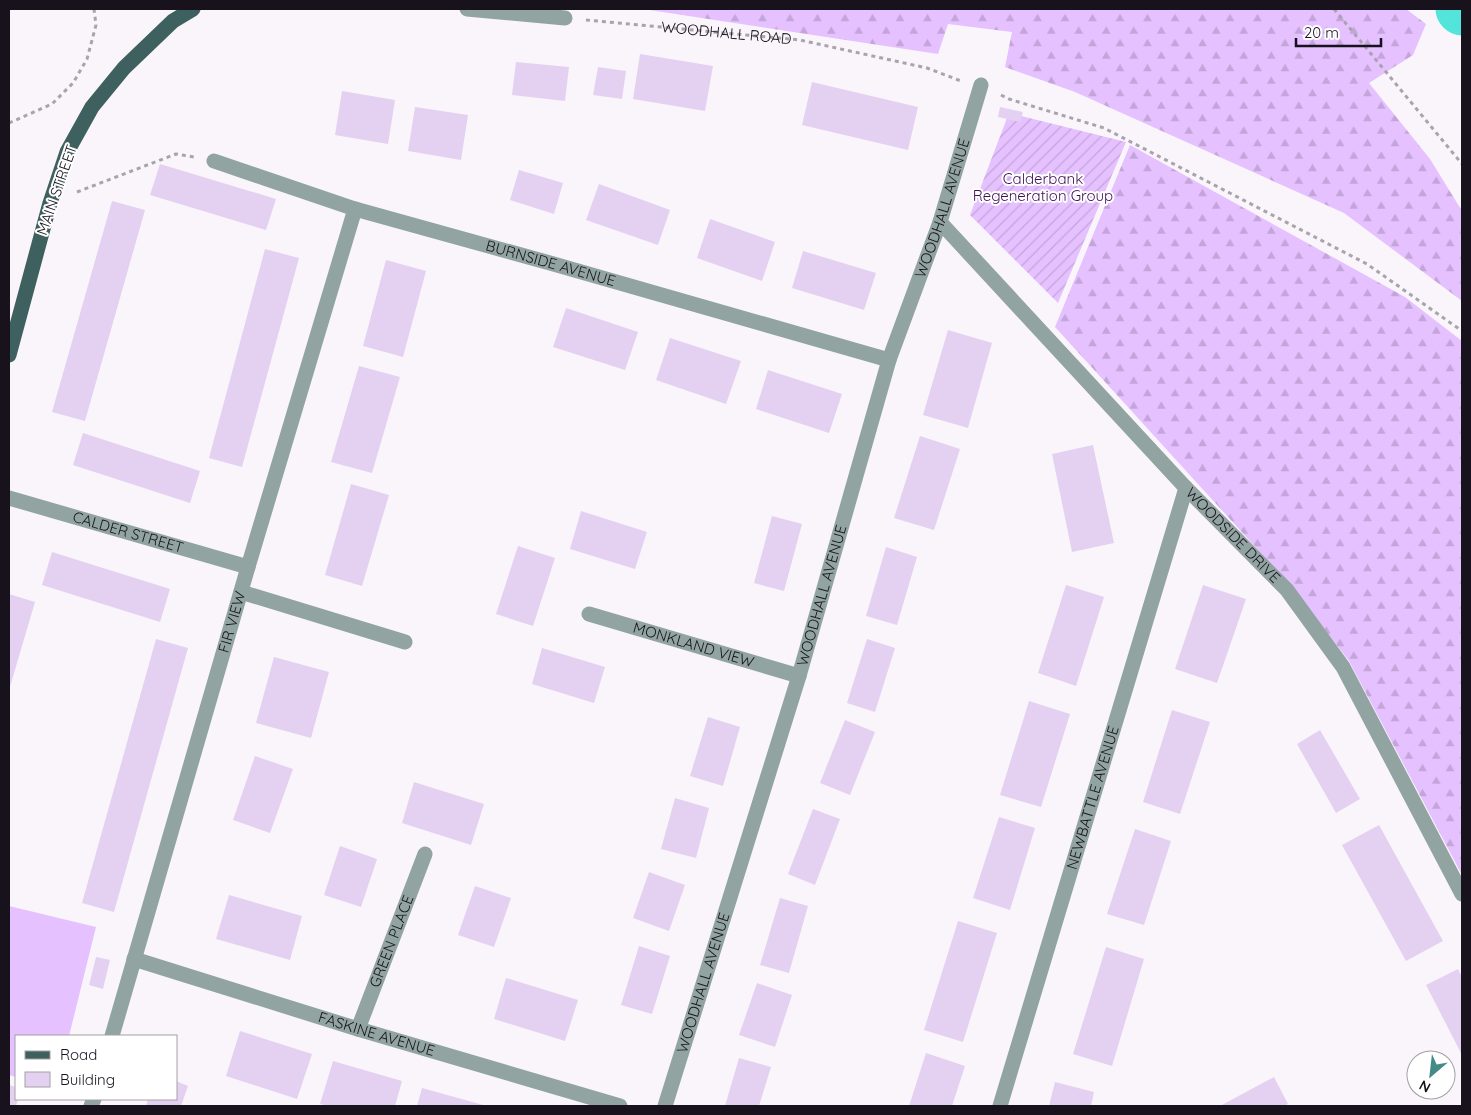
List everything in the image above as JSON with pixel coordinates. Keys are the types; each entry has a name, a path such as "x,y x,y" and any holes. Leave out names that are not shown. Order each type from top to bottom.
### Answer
{"main road":[{"name":"MAIN STREET","path":"9,355 50,203 67,152 92,107 124,68 173,21 193,9"}],"street":[{"path":"467,9 565,18"},
{"name":"WOODHALL AVENUE","path":"665,1106 799,676 889,360 940,222 980,85"},
{"name":"BURNSIDE AVENUE","path":"214,161 355,209 889,360"},
{"name":"FIR VIEW","path":"112,1035 248,567 355,209"},
{"name":"WOODSIDE DRIVE","path":"940,222 1186,488 1287,590 1343,667 1462,894"},
{"name":"NEWBATTLE AVENUE","path":"1000,1106 1186,488"},
{"name":"CALDER STREET","path":"9,498 248,567"},
{"path":"241,592 405,642"},
{"name":"MONKLAND VIEW","path":"589,614 799,676"},
{"name":"GREEN PLACE","path":"358,1029 425,854"},
{"name":"FASKINE AVENUE","path":"134,959 358,1029 620,1106"}],"path":[{"path":"9,123 52,104 72,83 87,59 96,25 94,9"},
{"path":"1334,9 1462,164"},
{"name":"WOODHALL ROAD","path":"565,18 800,40 927,68 955,79 980,85 1009,99 1104,128 1367,264 1462,331"},
{"path":"50,203 176,154 214,161"}],"green space":[{"path":"643,9 1406,9 1426,24 1413,55 1369,83 1430,159 1462,211 1462,301 1344,213 1075,92 1005,67 1012,32 948,24 938,54"},
{"name":"Calderbank Regeneration Group","path":"1009,113 1126,142 1058,303 970,215"},
{"path":"1130,145 1405,297 1462,341 1462,875 1349,661 1290,585 1055,327"},
{"path":"9,906 96,927 69,1035 15,1035 15,1077 9,1075"}],"building":[{"path":"640,54 713,66 705,111 633,99"},
{"path":"516,62 569,67 565,101 512,95"},
{"path":"598,67 626,71 622,99 593,95"},
{"path":"812,82 918,107 908,150 802,125"},
{"path":"342,91 395,100 388,144 335,135"},
{"path":"415,107 468,115 461,160 408,151"},
{"path":"1000,107 1023,112 1020,122 998,117"},
{"path":"160,164 276,199 266,230 150,195"},
{"path":"519,170 563,183 554,214 510,200"},
{"path":"599,184 670,210 658,245 586,220"},
{"path":"112,201 145,210 85,421 52,412"},
{"path":"710,219 775,242 762,281 697,258"},
{"path":"265,249 299,258 242,467 209,458"},
{"path":"803,251 876,273 864,310 792,288"},
{"path":"386,260 426,271 403,357 363,346"},
{"path":"566,308 638,332 625,370 553,347"},
{"path":"948,330 992,343 968,428 923,415"},
{"path":"670,338 741,361 726,404 656,380"},
{"path":"359,366 400,377 372,473 331,462"},
{"path":"768,370 842,394 829,433 756,409"},
{"path":"83,433 200,471 190,503 73,465"},
{"path":"920,436 960,449 934,530 894,518"},
{"path":"1093,445 1114,543 1072,552 1052,454"},
{"path":"351,484 389,495 362,586 325,575"},
{"path":"581,511 647,532 635,569 570,549"},
{"path":"772,516 802,524 784,591 754,583"},
{"path":"518,546 555,558 533,626 496,614"},
{"path":"886,547 917,557 897,625 866,616"},
{"path":"52,552 170,589 160,622 42,585"},
{"path":"1066,585 1104,597 1076,686 1038,673"},
{"path":"1203,585 1246,599 1217,683 1175,669"},
{"path":"9,594 35,602 9,690"},
{"path":"156,639 188,648 114,912 82,903"},
{"path":"867,639 895,648 875,712 847,703"},
{"path":"542,648 605,667 594,703 532,684"},
{"path":"274,657 329,672 311,738 256,723"},
{"path":"1029,701 1070,714 1041,807 1000,795"},
{"path":"1172,710 1210,722 1180,814 1143,802"},
{"path":"708,717 740,727 723,786 690,776"},
{"path":"845,720 875,732 850,795 820,783"},
{"path":"1320,730 1360,799 1336,813 1297,744"},
{"path":"255,756 293,769 270,833 233,820"},
{"path":"414,782 484,804 471,845 402,823"},
{"path":"675,798 709,808 696,858 661,849"},
{"path":"813,809 840,819 815,885 788,874"},
{"path":"999,817 1035,828 1010,910 973,898"},
{"path":"1379,825 1443,941 1406,961 1342,845"},
{"path":"1135,829 1171,841 1144,925 1107,914"},
{"path":"340,846 377,859 361,907 324,895"},
{"path":"649,872 685,885 669,931 633,918"},
{"path":"475,886 511,898 494,947 458,935"},
{"path":"229,895 302,916 290,960 216,939"},
{"path":"780,898 808,906 789,973 760,965"},
{"path":"958,921 997,933 963,1042 924,1030"},
{"path":"639,946 670,956 652,1014 621,1005"},
{"path":"1106,947 1144,959 1112,1066 1073,1054"},
{"path":"96,957 110,960 103,989 89,985"},
{"path":"1458,969 1462,977 1462,1055 1426,985"},
{"path":"506,978 578,1000 565,1041 494,1019"},
{"path":"757,983 792,995 775,1047 739,1035"},
{"path":"240,1031 312,1054 297,1099 226,1076"},
{"path":"926,1053 965,1066 952,1106 909,1106"},
{"path":"739,1058 771,1067 759,1106 725,1106"},
{"path":"333,1061 402,1081 395,1106 329,1106 320,1104"},
{"path":"1274,1077 1288,1104 1284,1106 1220,1106"},
{"path":"178,1082 188,1086 181,1106 146,1106 148,1100 178,1100"},
{"path":"1055,1082 1094,1092 1091,1106 1049,1106"},
{"path":"9,1085 15,1087 15,1100 18,1100 16,1106 9,1106"},
{"path":"422,1088 487,1106 417,1106"}]}
